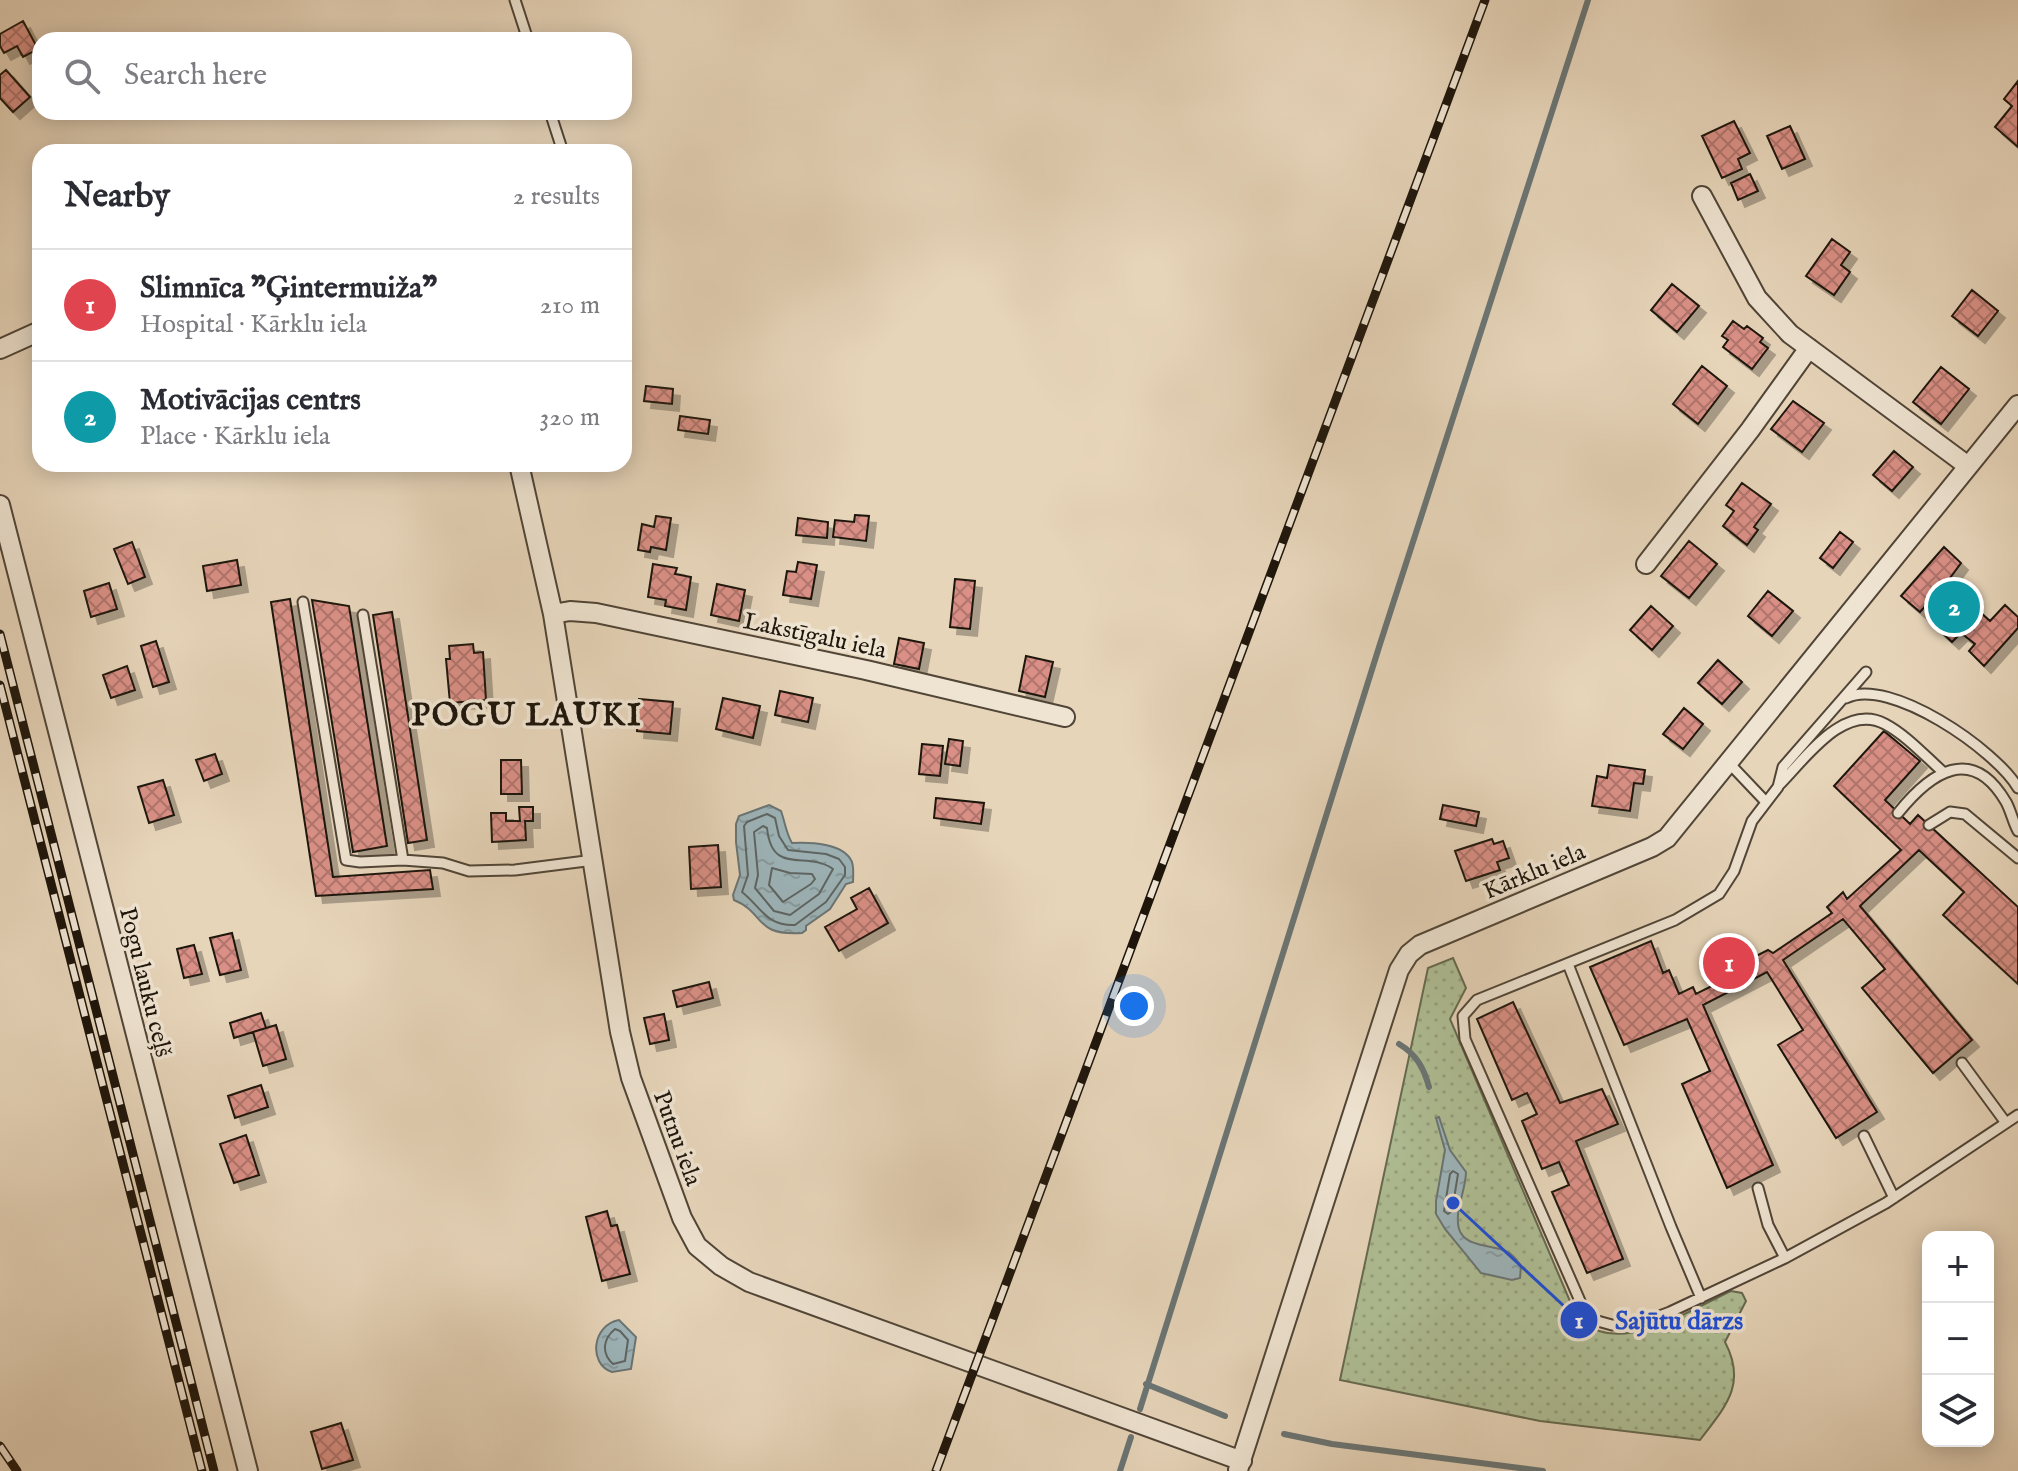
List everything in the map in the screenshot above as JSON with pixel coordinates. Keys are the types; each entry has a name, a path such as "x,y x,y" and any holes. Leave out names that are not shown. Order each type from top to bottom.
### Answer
{"street":[{"path":"1702,196 1757,298 1790,334 1968,466"},
{"path":"0,349 32,335"},
{"path":"1646,564 1809,348"},
{"name":"Kārklu iela","path":"1240,1466 1399,970 1409,954 1420,945 1667,838 2018,405"},
{"name":"Putnu iela","path":"521,472 553,614 594,860 613,998 631,1078 682,1218 697,1246 721,1266 749,1282 1240,1466"},
{"name":"Pogu lauku ceļš","path":"0,505 248,1471"},
{"name":"Lakstīgalu iela","path":"553,614 570,611 596,613 866,670 1065,717"}],"lane":[{"path":"515,0 525,32"},
{"path":"553,120 560,144"},
{"path":"303,602 346,860 443,863 469,871 515,870 594,860"},
{"path":"363,615 403,860"},
{"path":"1778,787 1783,767 1866,672"},
{"path":"1841,701 1851,695 1868,693 1911,707 1979,746 2012,778 2018,788"},
{"path":"1943,772 1889,726 1870,719 1844,722 1778,787 1752,821 1734,871 1719,894 1675,920 1477,1000 1463,1016 1465,1039 1584,1310 1594,1320 1612,1325 1638,1324 1785,1258 1894,1198 2018,1115"},
{"path":"1728,762 1766,802"},
{"path":"1898,813 1913,795 1943,772 1963,768 1984,775 2007,805 2018,831"},
{"path":"1929,825 1950,812 1965,814 2018,858"},
{"path":"1568,964 1701,1298"},
{"path":"1962,1063 2006,1123"},
{"path":"1864,1136 1894,1198"},
{"path":"1758,1188 1768,1225 1785,1258"}],"green space":[{"path":"1453,958 1466,988 1450,1019 1572,1306 1584,1321 1599,1331 1615,1334 1632,1332 1667,1322 1731,1291 1742,1293 1746,1301 1725,1342 1734,1370 1734,1382 1725,1405 1700,1440 1540,1421 1340,1380 1428,968"}],"water":[{"path":"769,805 781,811 792,843 834,847 848,856 853,864 853,882 846,884 830,909 806,926 802,933 775,931 734,900 740,875 736,824 739,816"},
{"path":"1439,1117 1450,1150 1466,1172 1458,1215 1462,1235 1471,1242 1511,1255 1521,1266 1520,1278 1512,1280 1481,1273 1436,1214 1445,1150 1436,1118"},
{"path":"619,1320 636,1337 631,1369 612,1372 599,1361 596,1345 603,1329"}],"building":[{"path":"23,21 32,38 32,52 23,57 17,46 4,53 0,46 0,34"},
{"path":"6,70 30,97 13,112 0,98 0,75"},
{"path":"2018,81 2018,147 1995,127 2012,106 2004,99"},
{"path":"1734,121 1750,153 1738,159 1742,169 1722,178 1702,136"},
{"path":"1790,126 1805,159 1782,169 1767,136"},
{"path":"1750,174 1758,191 1738,200 1731,183"},
{"path":"1832,239 1850,252 1841,265 1850,272 1834,295 1806,276"},
{"path":"1672,284 1699,306 1677,332 1651,310"},
{"path":"1972,290 1998,311 1978,336 1952,316"},
{"path":"1733,321 1744,329 1747,326 1763,338 1760,342 1768,348 1752,369 1723,347 1728,340 1722,336"},
{"path":"1702,366 1727,386 1698,424 1673,404"},
{"path":"1941,367 1969,389 1941,424 1913,402"},
{"path":"646,386 673,389 672,404 644,401"},
{"path":"1793,401 1824,423 1802,452 1771,429"},
{"path":"680,416 710,420 708,434 678,430"},
{"path":"1894,451 1913,467 1892,491 1873,475"},
{"path":"1742,483 1771,504 1754,527 1758,530 1747,545 1723,526 1734,511 1726,505"},
{"path":"855,515 869,516 866,541 833,537 835,520 854,522"},
{"path":"656,516 671,518 666,550 651,547 650,552 638,550 642,524 654,527"},
{"path":"798,518 828,522 827,538 796,535"},
{"path":"1840,532 1853,542 1833,568 1820,558"},
{"path":"1689,541 1717,564 1689,598 1661,576"},
{"path":"132,542 145,577 128,584 114,549"},
{"path":"1944,547 1961,563 1947,582 1990,621 2005,605 2018,617 2018,628 1984,666 1969,651 1975,644 1961,633 1952,642 1928,620 1936,610 1928,603 1920,612 1901,596"},
{"path":"237,560 241,585 207,591 203,566"},
{"path":"798,562 817,565 811,599 783,595 787,571 796,572"},
{"path":"653,564 677,568 675,574 691,577 686,610 665,606 666,600 648,597"},
{"path":"955,579 975,581 970,629 950,627"},
{"path":"109,583 117,609 91,617 84,591"},
{"path":"717,584 745,590 739,621 711,615"},
{"path":"1768,591 1793,611 1772,636 1748,616"},
{"path":"290,599 333,877 430,870 433,889 316,896 271,602"},
{"path":"312,600 349,606 387,846 353,852"},
{"path":"1651,606 1673,626 1652,650 1630,630"},
{"path":"392,612 427,840 408,843 373,615"},
{"path":"899,638 924,643 919,669 894,664"},
{"path":"156,641 169,682 153,687 141,646"},
{"path":"473,644 474,653 483,652 486,700 450,703 446,659 450,659 449,646"},
{"path":"1026,656 1053,662 1045,697 1019,691"},
{"path":"1718,660 1742,682 1722,704 1698,683"},
{"path":"127,666 135,690 111,698 103,675"},
{"path":"780,691 813,698 808,722 775,715"},
{"path":"723,698 760,706 753,738 716,729"},
{"path":"639,699 673,702 670,734 637,731"},
{"path":"1684,708 1703,724 1683,749 1663,734"},
{"path":"1884,731 1920,761 1885,800 1910,824 1918,815 2018,907 2018,984 1943,915 1964,892 1919,850 1860,906 1972,1040 1933,1073 1862,988 1885,969 1843,919 1783,960 1877,1112 1836,1138 1778,1045 1803,1030 1767,972 1703,1005 1773,1165 1727,1188 1682,1084 1710,1071 1687,1019 1624,1045 1590,967 1651,941 1663,973 1669,970 1679,994 1693,987 1696,994 1756,964 1754,957 1768,950 1773,953 1832,913 1827,907 1843,892 1847,899 1901,850 1834,786"},
{"path":"949,739 963,741 960,766 945,764"},
{"path":"922,744 943,746 940,776 919,774"},
{"path":"215,754 222,774 204,781 196,760"},
{"path":"501,760 521,760 522,794 501,794"},
{"path":"1609,765 1645,770 1643,784 1634,783 1630,811 1592,806 1597,776 1607,778"},
{"path":"163,780 174,815 149,823 138,787"},
{"path":"936,798 984,803 981,824 934,818"},
{"path":"1443,805 1479,812 1476,826 1440,819"},
{"path":"519,807 533,807 533,821 525,821 526,840 492,842 491,813 506,813 506,821 520,821"},
{"path":"1492,839 1494,844 1503,841 1509,858 1497,862 1500,870 1466,881 1455,851"},
{"path":"718,845 721,887 691,889 689,847"},
{"path":"869,888 888,923 839,951 825,927 857,909 851,898"},
{"path":"232,933 241,970 220,975 210,938"},
{"path":"194,945 202,974 184,978 177,949"},
{"path":"709,982 713,998 677,1007 673,991"},
{"path":"1513,1002 1560,1103 1602,1089 1618,1124 1576,1141 1623,1259 1587,1273 1552,1192 1569,1185 1559,1162 1542,1169 1522,1121 1537,1114 1527,1093 1512,1100 1477,1019"},
{"path":"261,1013 266,1028 234,1038 230,1023"},
{"path":"664,1014 669,1040 650,1044 644,1018"},
{"path":"276,1025 286,1059 263,1066 253,1032"},
{"path":"261,1085 268,1107 235,1118 228,1096"},
{"path":"246,1135 259,1175 234,1183 220,1144"},
{"path":"607,1211 611,1226 617,1225 630,1274 602,1281 586,1217"},
{"path":"341,1423 353,1460 322,1469 311,1432"}],"waterway":[{"path":"1140,1409 1380,644 1588,0"},
{"path":"1399,1044 1418,1062 1429,1087"},
{"path":"1146,1384 1225,1416"},
{"path":"1284,1434 1332,1444 1543,1471"},
{"path":"1120,1471 1131,1437"}],"railway":[{"path":"936,1471 1485,0"},
{"path":"0,634 214,1471"},
{"path":"0,685 202,1471"},
{"path":"0,1446 17,1471"}],"place":[{"name":"Motivācijas centrs","path":"1954,607"},
{"name":"Slimnīca \"Ģintermuiža\"","path":"1729,963"},
{"name":"Sajūtu dārzs","path":"1453,1203"}],"district":[{"name":"POGU LAUKI","path":"527,714"}]}
